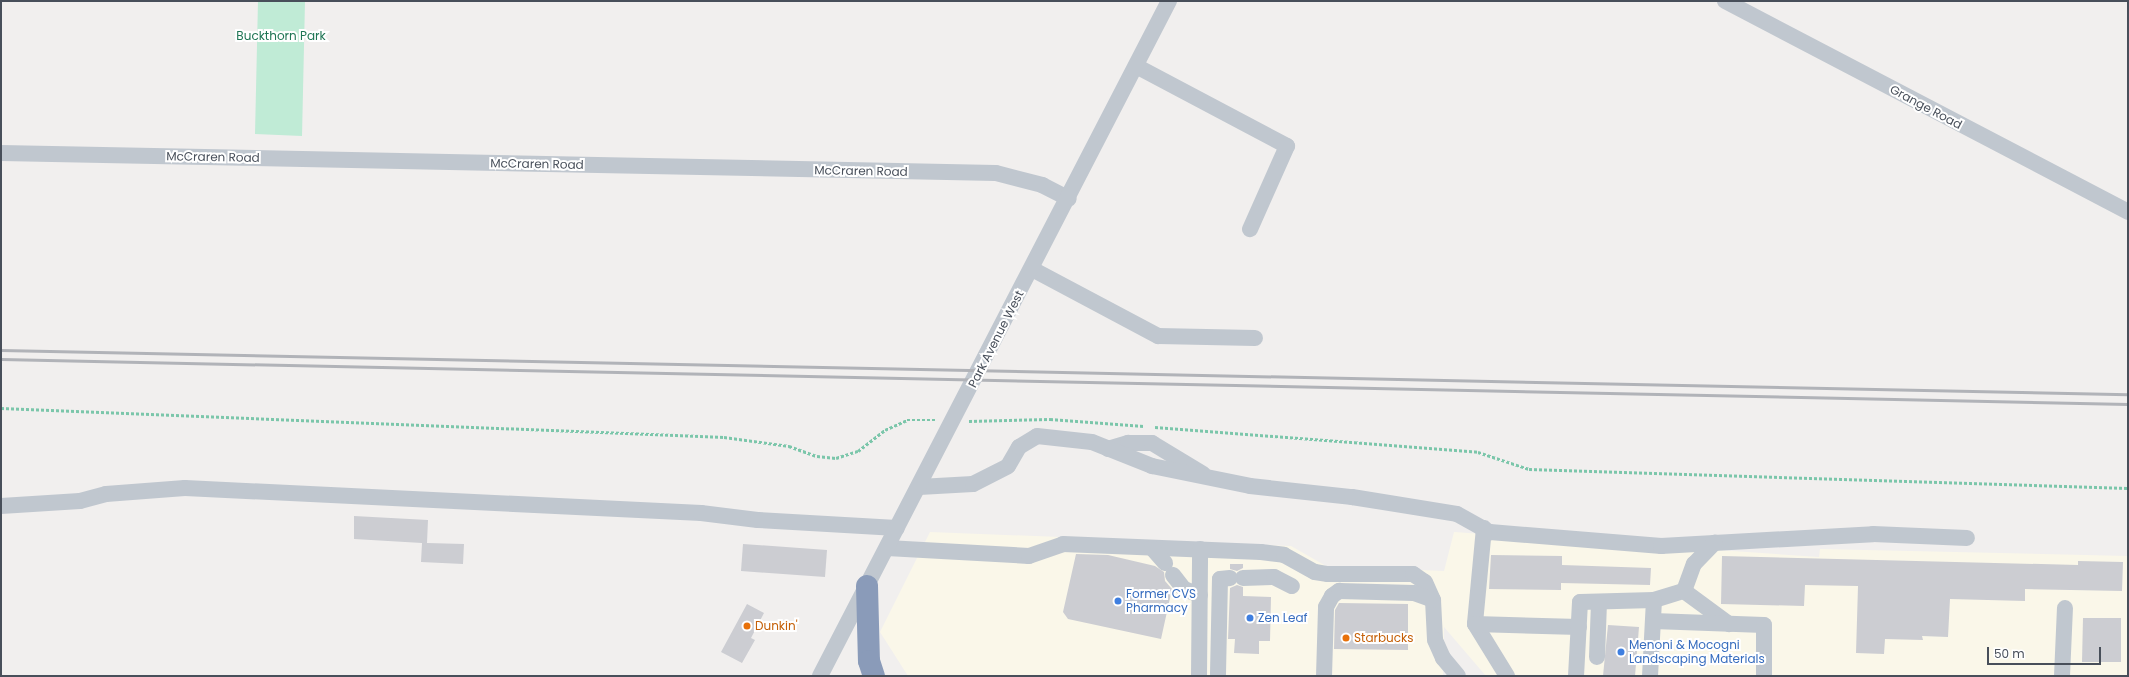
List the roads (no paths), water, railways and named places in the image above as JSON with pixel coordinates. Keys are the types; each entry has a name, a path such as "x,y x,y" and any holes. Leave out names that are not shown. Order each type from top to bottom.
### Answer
{"highway":[{"path":"867,586 869,661 874,676"}],"street":[{"name":"Park Avenue West","path":"820,676 1069,199 1169,1"},
{"name":"Grange Road","path":"1725,1 2128,212"},
{"path":"1136,66 1287,146 1250,229"},
{"name":"McCraren Road","path":"1,153 996,174 1042,185 1069,199"},
{"path":"1032,269 1158,336 1255,338"},
{"path":"919,487 973,484 1008,466 1019,447 1037,436 1092,442 1152,466 1250,486 1352,497 1457,514 1490,532 1661,546 1873,534 1967,538"},
{"path":"1108,449 1128,442 1152,443 1207,477"},
{"path":"1,506 80,501 106,494 185,488 686,512 897,528"},
{"path":"1484,528 1475,624 1507,676"},
{"path":"1684,591 1694,564 1715,542"},
{"path":"887,548 1028,556 1063,544 1261,552 1284,555 1306,567 1328,574 1413,574 1426,582 1433,600 1435,640 1443,658 1458,676"},
{"path":"1152,548 1184,589 1200,595"},
{"path":"1199,676 1200,549"},
{"path":"1218,674 1220,579 1274,577 1292,586"},
{"path":"1324,676 1326,607 1332,596 1339,591 1414,593 1433,600"},
{"path":"1576,676 1580,602 1654,600 1684,591"},
{"path":"1684,591 1729,624"},
{"path":"1650,676 1654,600"},
{"path":"1597,657 1599,602"},
{"path":"2062,676 2065,608"},
{"path":"1653,621 1764,625 1764,676"},
{"path":"1475,624 1579,627"}],"railway":[{"path":"1,350 2128,394"},
{"path":"1,359 2128,404"}],"place":[{"name":"Former CVS Pharmacy","path":"1118,601"},
{"name":"Zen Leaf","path":"1250,618"},
{"name":"Dunkin'","path":"747,626"},
{"name":"Starbucks","path":"1346,638"},
{"name":"Menoni & Mocogni Landscaping Materials","path":"1621,652"}],"park label":[{"name":"Buckthorn Park","path":"281,36"}]}
